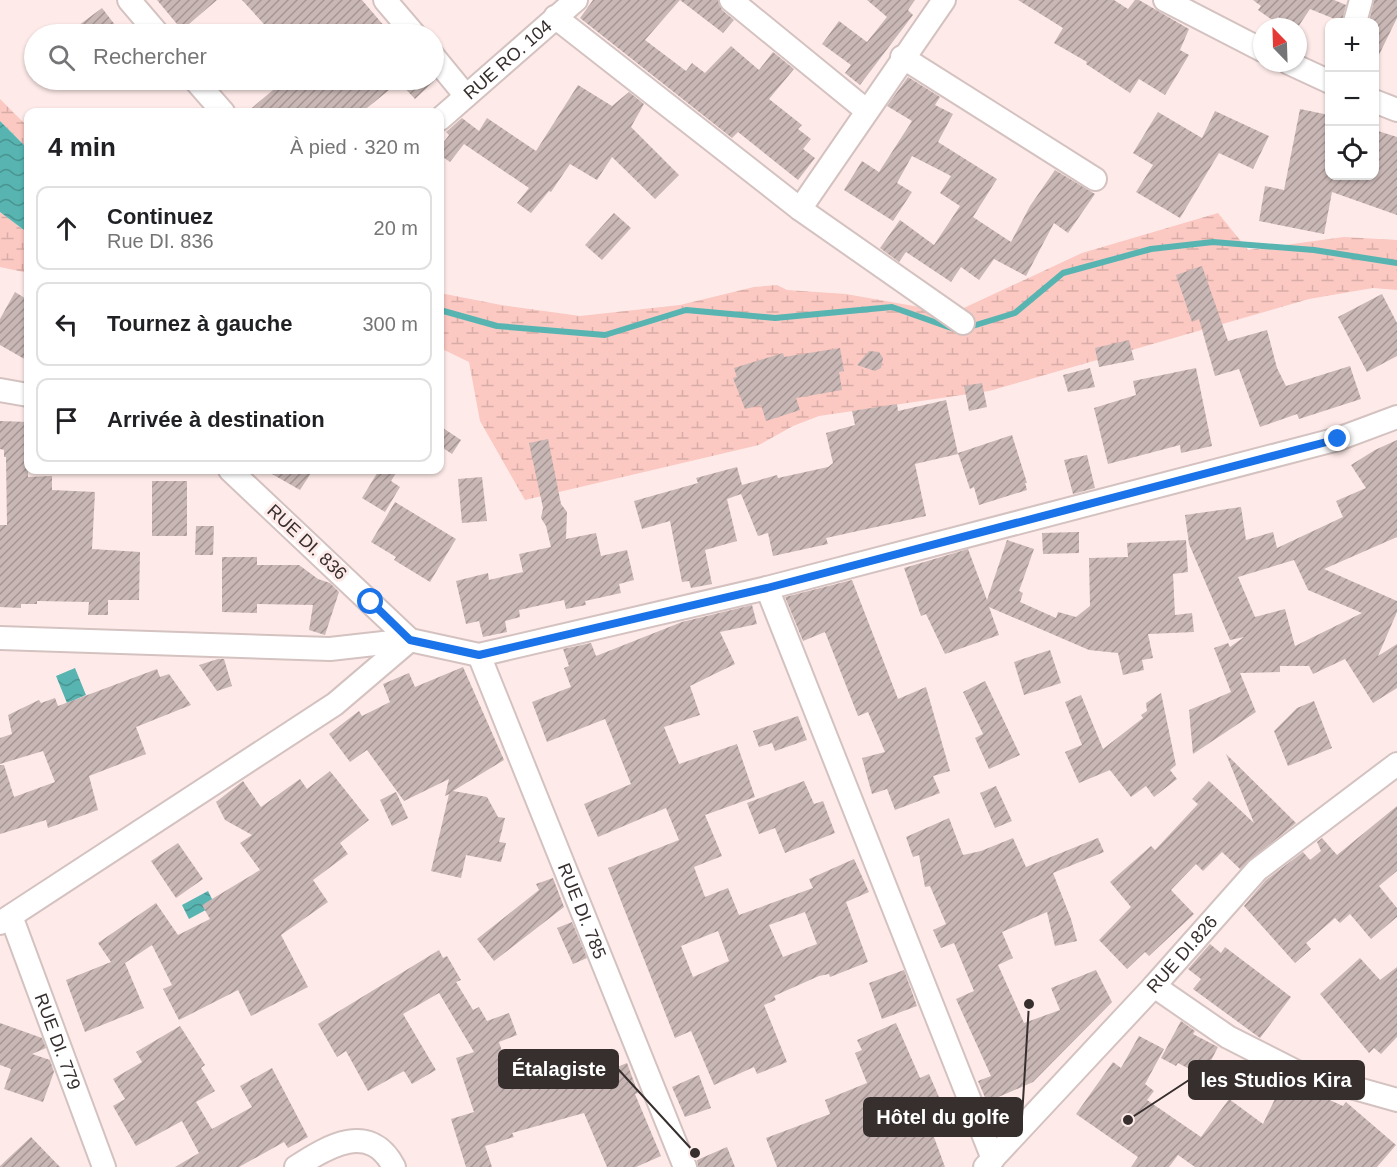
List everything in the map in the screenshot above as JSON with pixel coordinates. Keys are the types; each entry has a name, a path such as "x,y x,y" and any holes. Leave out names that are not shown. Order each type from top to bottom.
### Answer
{"street":[{"path":"129,0 149,24"},
{"path":"385,0 405,24"},
{"name":"RUE RO. 104","path":"444,115 576,0"},
{"path":"731,0 867,111"},
{"path":"800,209 902,57 944,0"},
{"path":"1165,0 1253,45"},
{"path":"1356,18 1361,0"},
{"path":"555,17 800,209 963,323"},
{"path":"902,57 1095,179"},
{"path":"444,69 466,96"},
{"path":"1307,72 1325,80"},
{"path":"204,90 220,108"},
{"path":"1379,103 1397,110"},
{"path":"0,390 24,394"},
{"path":"0,638 330,649 410,640 479,655 767,588 1338,439 1397,417"},
{"name":"RUE DI. 836","path":"234,474 410,640"},
{"path":"767,588 989,1163"},
{"path":"6,920 335,705 410,640"},
{"name":"RUE DI. 785","path":"479,655 685,1167"},
{"name":"RUE DI.826","path":"989,1163 1154,986 1257,870 1397,765"},
{"name":"RUE DI. 779","path":"6,920 104,1167"},
{"path":"1154,986 1228,1037 1298,1072 1397,1100"},
{"path":"296,1167 323,1149 345,1141 369,1142 388,1155 394,1167"}],"green space":[{"path":"0,99 24,123 24,145 0,121"},
{"path":"0,212 24,230 24,272 0,267"},
{"path":"1218,213 1248,250 1344,237 1397,240 1397,290 1373,288 1309,299 989,391 819,416 793,426 759,445 525,500 480,421 469,362 444,350 444,294 501,305 580,316 680,305 754,287 777,285 787,290 846,294 953,313 1082,253"}],"water":[{"path":"0,121 24,145 24,230 0,212"},
{"path":"75,668 86,695 67,703 56,676"},
{"path":"208,891 215,905 189,919 182,905"}],"building":[{"path":"157,0 217,0 189,24 177,24"},
{"path":"242,0 362,0 382,24 264,24"},
{"path":"593,0 680,0 645,40 686,71 692,63 705,73 731,46 759,70 773,52 794,69 769,99 802,125 798,129 811,139 803,149 815,158 798,180 738,132 732,138 580,18"},
{"path":"680,0 718,0 722,10 734,20 723,33"},
{"path":"867,0 915,0 908,10 913,15 860,85 845,73 851,65 822,44 839,21 867,42 887,17"},
{"path":"1018,0 1114,0 1128,9 1135,0 1139,0 1189,29 1180,50 1189,55 1165,95 1139,79 1130,93 1086,64 1087,62 1054,43 1063,28"},
{"path":"1253,0 1334,0 1346,5 1343,18 1332,18 1310,9 1304,18 1270,18 1258,10 1261,6"},
{"path":"1374,0 1397,0 1397,18 1379,55 1379,18 1370,18"},
{"path":"102,8 114,24 80,24"},
{"path":"908,77 940,97 935,105 953,114 938,142 997,179 973,217 1011,242 1030,206 1055,170 1095,194 1068,233 1054,223 1026,276 994,259 979,280 961,267 951,282 906,252 899,262 880,248 900,220 934,245 960,206 940,193 951,176 912,156 897,183 912,192 893,221 844,190 862,161 879,172 912,121 887,106"},
{"path":"578,85 612,106 629,92 644,104 631,127 679,175 655,199 612,157 597,180 570,164 551,192 549,191 531,213 517,203 529,188 464,144 450,162 444,158 444,142 449,135 446,132 462,118 479,131 487,118 536,151"},
{"path":"273,90 389,90 367,108 252,108"},
{"path":"407,90 424,90 415,99"},
{"path":"1300,109 1325,114 1325,180 1379,180 1379,131 1397,137 1397,215 1332,192 1324,234 1259,221 1265,186 1284,190"},
{"path":"1215,111 1269,136 1253,169 1219,153 1180,218 1136,192 1153,165 1133,153 1158,112 1202,138"},
{"path":"614,213 631,228 602,260 585,245"},
{"path":"1202,266 1228,341 1267,330 1277,368 1286,386 1350,366 1361,399 1299,419 1297,414 1260,427 1239,369 1215,376 1199,319 1192,322 1176,275"},
{"path":"15,292 24,298 24,359 0,345 0,319"},
{"path":"1382,294 1397,323 1397,356 1367,372 1338,317"},
{"path":"1129,340 1134,360 1099,367 1095,348"},
{"path":"840,348 844,371 839,372 842,390 796,398 800,410 766,421 761,405 745,409 733,378 737,377 734,368 783,353 784,357"},
{"path":"869,351 879,352 883,358 881,368 875,371 857,365"},
{"path":"1090,368 1095,387 1068,392 1063,375"},
{"path":"1196,368 1212,446 1181,453 1180,445 1108,464 1094,408 1136,395 1133,381"},
{"path":"982,383 987,407 969,411 964,386"},
{"path":"946,400 958,454 915,464 926,516 826,538 828,544 773,556 768,533 758,536 741,494 727,499 737,541 705,550 712,584 691,588 689,581 682,582 670,521 642,529 634,501 698,483 696,478 737,467 742,485 777,475 778,478 828,467 833,463 826,433 855,425 852,411 897,404 898,411"},
{"path":"0,421 24,422 24,474 28,474 28,477 52,476 52,490 95,492 92,549 140,552 139,600 108,600 108,615 88,615 89,602 37,601 37,604 21,604 21,608 0,607 0,525 7,525 6,457 4,457 4,450 0,449"},
{"path":"444,429 461,440 452,454 444,449"},
{"path":"1012,435 1027,483 1025,483 1027,490 979,505 974,487 970,489 958,453"},
{"path":"548,439 561,504 567,512 566,539 596,533 601,556 627,550 634,580 619,584 621,593 585,601 586,605 566,609 564,600 519,610 520,617 505,621 507,632 483,637 479,621 466,624 456,581 488,573 489,580 523,572 519,554 551,547 546,526 541,518 543,508 529,443"},
{"path":"1397,440 1397,537 1324,569 1397,601 1397,612 1378,656 1397,644 1397,688 1373,703 1345,659 1313,674 1309,666 1280,666 1280,672 1240,673 1256,712 1193,754 1189,710 1231,692 1214,648 1228,643 1230,647 1244,637 1230,640 1189,544 1185,515 1241,507 1246,540 1273,532 1277,548 1343,517 1336,501 1366,488 1351,465","holes":["1294,560 1308,590 1362,613 1295,646 1285,609 1255,617 1238,577"]},
{"path":"1087,455 1095,488 1073,494 1064,460"},
{"path":"272,474 310,474 300,490"},
{"path":"377,474 395,474 391,481 400,487 385,512 362,498"},
{"path":"482,477 487,521 462,523 458,479"},
{"path":"152,481 187,481 187,536 152,536"},
{"path":"395,502 456,539 430,582 394,560 396,557 371,542"},
{"path":"196,526 214,526 213,555 195,555"},
{"path":"1079,532 1079,553 1043,554 1042,533"},
{"path":"1007,540 1034,549 1019,591 1023,593 1020,602 1056,618 1058,612 1076,617 1090,606 1089,558 1128,557 1127,543 1186,540 1188,572 1173,574 1175,615 1192,613 1194,632 1148,634 1153,658 1142,660 1144,670 1123,675 1118,653 1089,650 989,607 999,635 945,654 926,614 921,616 904,568 968,549 987,600"},
{"path":"222,557 257,557 257,565 299,565 318,579 330,583 339,592 325,635 309,630 313,605 257,604 257,613 222,612"},
{"path":"852,580 898,699 926,687 950,771 933,776 940,793 895,810 887,789 872,794 862,758 885,752 868,712 858,716 825,632 803,641 785,597"},
{"path":"752,605 757,624 720,632 735,664 690,686 700,715 664,727 679,764 737,744 755,797 705,815 722,856 694,867 705,897 728,888 739,915 813,888 809,879 854,859 869,892 846,902 868,962 830,977 829,974 819,976 774,996 776,1000 764,1005 787,1062 757,1074 754,1067 714,1085 691,1031 675,1038 608,868 679,840 666,808 598,837 584,804 631,784 605,719 547,742 532,702 571,687 564,668 569,666 563,649 591,643 596,656 682,622","holes":["805,912 817,944 783,957 769,925","718,931 729,961 693,977 681,946"]},
{"path":"1050,650 1061,683 1024,695 1014,662"},
{"path":"224,659 232,686 217,691 199,665"},
{"path":"463,667 504,760 453,791 487,797 498,817 505,818 499,842 506,843 501,862 466,855 461,878 431,871 449,794 445,796 449,779 404,801 367,750 350,762 329,734 359,711 362,716 390,702 383,684 409,673 415,687"},
{"path":"157,669 160,677 169,674 191,705 136,727 146,754 89,776 98,810 48,828 46,820 0,834 0,765 4,765 14,797 55,782 43,751 0,764 0,738 12,734 8,715 39,700 41,703 55,698 58,706"},
{"path":"985,681 1020,755 989,769 975,738 983,734 963,692"},
{"path":"1161,693 1176,765 1170,770 1177,779 1154,797 1146,786 1131,797 1110,770 1079,783 1065,752 1082,745 1065,702 1081,695 1103,749 1143,718 1141,715 1147,711 1146,703"},
{"path":"1314,701 1332,748 1288,766 1274,731 1297,708"},
{"path":"798,716 807,740 775,751 772,743 759,747 753,731"},
{"path":"1226,754 1296,823 1240,869 1222,852 1203,871 1196,864 1171,890 1194,914 1149,956 1145,952 1127,969 1099,940 1131,907 1110,882 1151,846 1155,850 1198,804 1192,799 1209,781 1254,823"},
{"path":"330,771 369,820 340,843 348,854 313,880 328,902 281,935 308,987 251,1016 238,990 179,1020 163,989 172,985 152,945 125,963 144,1008 85,1032 66,980 111,962 98,943 156,903 178,935 210,919 202,905 260,870 240,843 252,835 225,820 216,802 243,781 261,807 300,779 307,789"},
{"path":"804,781 814,804 823,801 835,833 785,853 775,828 759,834 747,803"},
{"path":"996,786 1012,821 995,828 980,793"},
{"path":"396,792 408,818 392,826 380,800"},
{"path":"1397,806 1397,871 1379,886 1397,908 1397,917 1371,939 1350,914 1340,923 1335,918 1306,943 1311,949 1295,963 1244,906 1266,880 1303,852 1310,860 1321,851 1317,842 1322,838 1337,855"},
{"path":"949,818 963,855 981,851 1013,838 1026,867 1098,838 1104,852 1053,873 1077,941 1055,946 1047,912 1002,932 1013,958 998,965 1024,1023 1060,1010 1051,988 1096,970 1112,1002 1033,1082 987,1102 978,1081 991,1076 956,999 974,991 954,943 941,948 933,930 946,924 930,886 925,887 919,855 913,857 906,837"},
{"path":"178,843 203,879 176,898 151,861"},
{"path":"553,878 564,907 494,961 477,939 539,890 536,884"},
{"path":"572,922 587,958 573,964 557,928"},
{"path":"1210,944 1221,953 1225,947 1291,997 1260,1038 1193,989 1201,979 1188,969"},
{"path":"439,950 443,958 447,956 461,980 456,982 473,1010 479,1007 487,1021 509,1013 517,1035 499,1042 514,1088 569,1075 609,1061 612,1069 627,1063 638,1093 635,1094 661,1156 636,1167 607,1167 584,1113 512,1133 514,1137 485,1146 492,1167 466,1167 451,1119 474,1112 456,1058 474,1052 439,993 403,1014 436,1070 412,1084 404,1071 368,1091 346,1051 337,1057 318,1024"},
{"path":"1360,958 1380,980 1397,967 1397,1037 1381,1054 1374,1048 1369,1053 1320,994"},
{"path":"904,970 917,1006 882,1019 869,983"},
{"path":"1181,1021 1195,1031 1193,1034 1218,1047 1203,1076 1178,1063 1176,1066 1161,1058"},
{"path":"0,1023 42,1038 46,1048 32,1054 50,1060 54,1072 43,1102 4,1089 11,1069 0,1065"},
{"path":"896,1023 920,1078 929,1074 949,1120 931,1129 945,1167 777,1167 766,1138 830,1114 825,1100 867,1083 855,1053 862,1050 857,1040"},
{"path":"180,1026 205,1065 201,1068 215,1091 196,1102 212,1129 252,1107 240,1086 272,1068 308,1137 288,1148 284,1142 239,1167 175,1167 199,1153 182,1121 136,1146 113,1106 125,1099 113,1079 142,1062 136,1052"},
{"path":"1139,1036 1164,1049 1145,1084 1154,1091 1147,1100 1201,1137 1229,1099 1263,1124 1283,1082 1312,1097 1314,1093 1343,1106 1346,1102 1396,1145 1377,1167 1195,1167 1178,1155 1169,1167 1131,1167 1138,1157 1076,1114 1113,1062 1121,1068"},
{"path":"699,1075 711,1108 685,1117 672,1087"},
{"path":"31,1137 60,1167 0,1167 0,1166"},
{"path":"727,1147 735,1167 698,1167 697,1160"}],"waterway":[{"path":"966,328 1015,313 1063,273 1151,249 1213,242 1314,250 1397,263"},
{"path":"444,311 497,326 605,335 686,310 775,318 892,307 957,330"}],"place":[{"name":"Hôtel du golfe","path":"1029,1004"},
{"name":"les Studios Kira","path":"1128,1120"},
{"name":"Étalagiste","path":"695,1153"}],"route":[{"path":"371,602 410,640 479,655 767,588 1338,439"}]}
